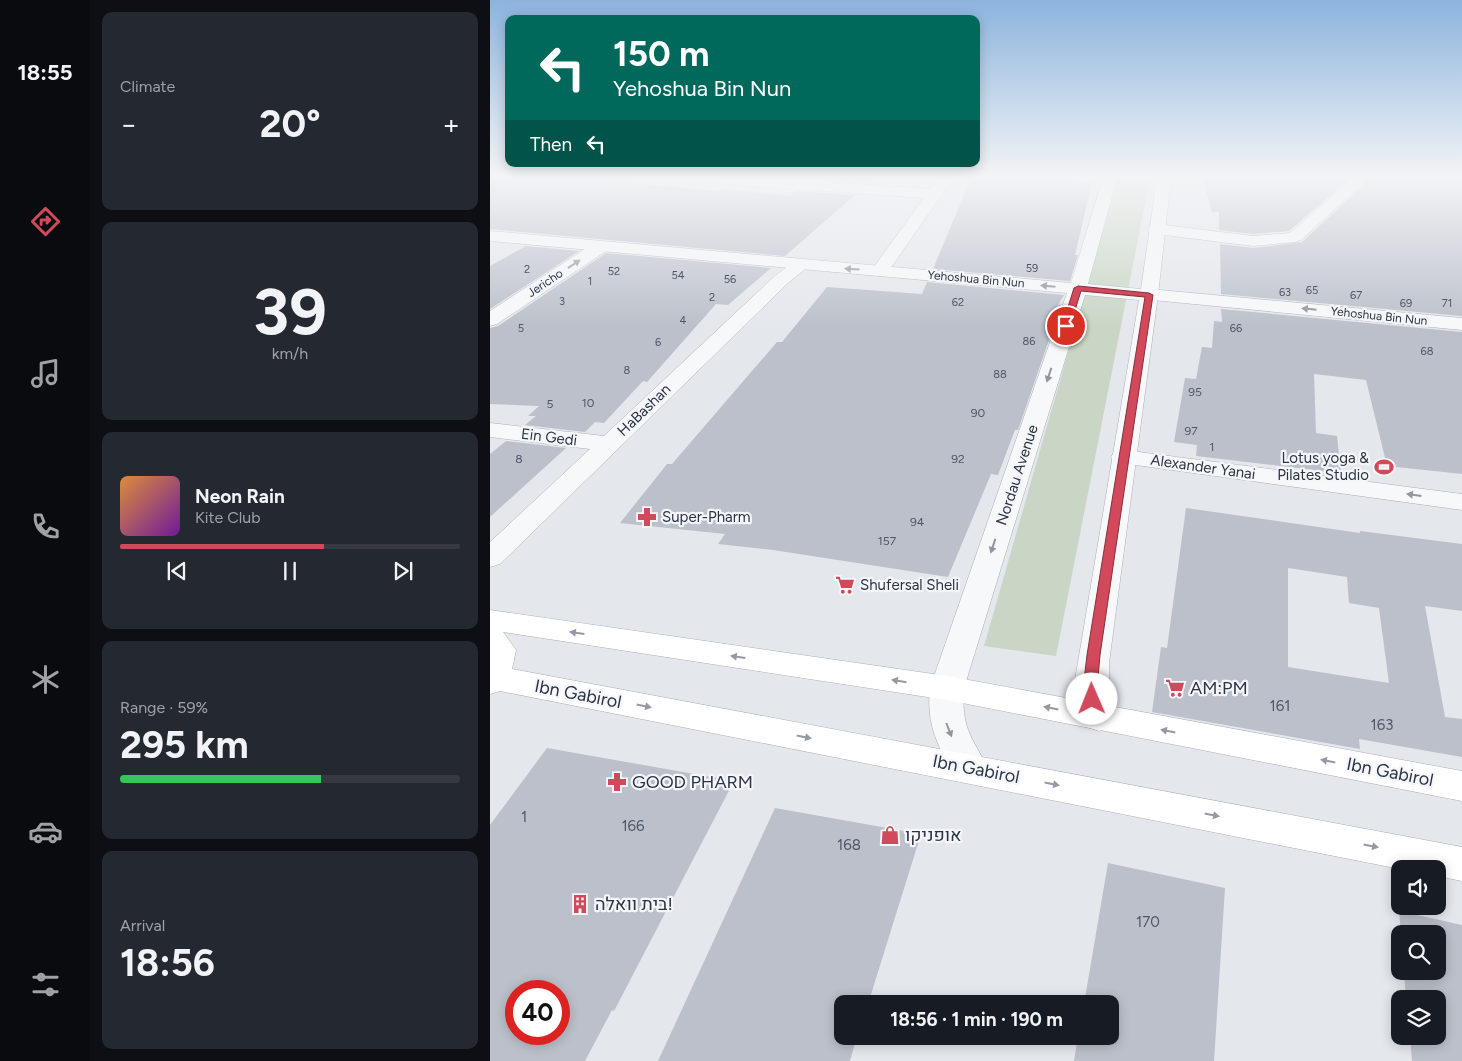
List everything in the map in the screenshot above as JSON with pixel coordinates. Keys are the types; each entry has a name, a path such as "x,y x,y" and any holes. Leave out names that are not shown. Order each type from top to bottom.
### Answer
{"main road":[{"name":"Ibn Gabirol","path":"490,620 947,688 1462,786"},
{"path":"490,638 500,650 491,679"},
{"name":"Ibn Gabirol","path":"491,679 970,768 1462,864"}],"street":[{"path":"880,271 910,228"},
{"name":"Nordau Avenue","path":"970,768 950,734 946,720 947,688 1078,288 1096,228"},
{"path":"1099,718 1094,708 1090,689 1123,457 1149,295 1156,230 1253,240 1296,237 1307,228"},
{"name":"Yehoshua Bin Nun","path":"490,236 1462,324"},
{"name":"Jericho","path":"490,320 600,247"},
{"name":"HaBashan","path":"490,558 782,279 801,265"},
{"name":"Ein Gedi","path":"490,430 609,444"},
{"name":"Alexander Yanai","path":"1123,457 1462,502"}],"green space":[{"path":"1104,228 1140,228 1056,656 984,646"}],"building":[{"path":"490,228 818,228 785,256"},
{"path":"950,228 1081,228 1075,255 1078,255 1070,281 933,269"},
{"path":"1219,228 1293,228 1289,231 1253,234 1219,230"},
{"path":"1318,228 1462,228 1462,316 1221,294 1220,244 1253,248 1302,242"},
{"path":"526,246 579,251 490,309 490,266"},
{"path":"606,253 771,268 728,305 716,304 647,382 643,381 604,423 595,422 585,432 525,425 536,416 528,416 539,406 490,404 490,328 498,326"},
{"path":"927,282 1064,295 1058,305 1061,305 1018,430 1015,430 998,475 991,474 948,577 773,550 718,544 725,534 620,523 667,464 672,464 777,342 782,342 827,287 922,294"},
{"path":"1221,309 1462,332 1462,474 1387,466 1366,380 1314,374 1316,433 1337,436 1341,473 1196,456 1197,445 1174,442 1185,378 1196,379 1202,347 1212,348 1214,321 1222,322"},
{"path":"506,441 566,448 490,517 490,454"},
{"path":"1186,508 1360,533 1360,531 1462,544 1462,611 1425,606 1445,717 1462,719 1462,757 1359,739 1360,749 1152,712 1161,647 1167,648","holes":["1288,568 1347,577 1349,603 1379,608 1389,683 1288,667"]},
{"name":"בית וואלה!","path":"547,748 734,781 614,1011 612,1010 585,1061 490,1061 490,825"},
{"path":"775,808 921,834 871,995 834,995 834,1045 854,1045 850,1061 658,1061"},
{"path":"1108,863 1225,888 1214,1061 1074,1061 1077,1045 1119,1045 1119,995 1086,995"},
{"path":"1399,915 1417,915 1462,925 1462,1061 1412,1061 1411,1045 1446,1045 1446,990 1405,990 1405,980 1446,980 1446,925 1400,925"}],"place":[{"name":"Lotus yoga & Pilates Studio","path":"1384,467"},
{"name":"Super-Pharm","path":"647,517"},
{"name":"Shufersal Sheli","path":"845,585"},
{"name":"AM:PM","path":"1175,688"},
{"name":"GOOD PHARM","path":"617,782"},
{"name":"אופניקו","path":"890,835"},
{"name":"בית וואלה!","path":"580,904"}],"route":[{"path":"1066,326 1078,288 1149,295 1094,655 1090,689 1092,699"}]}
